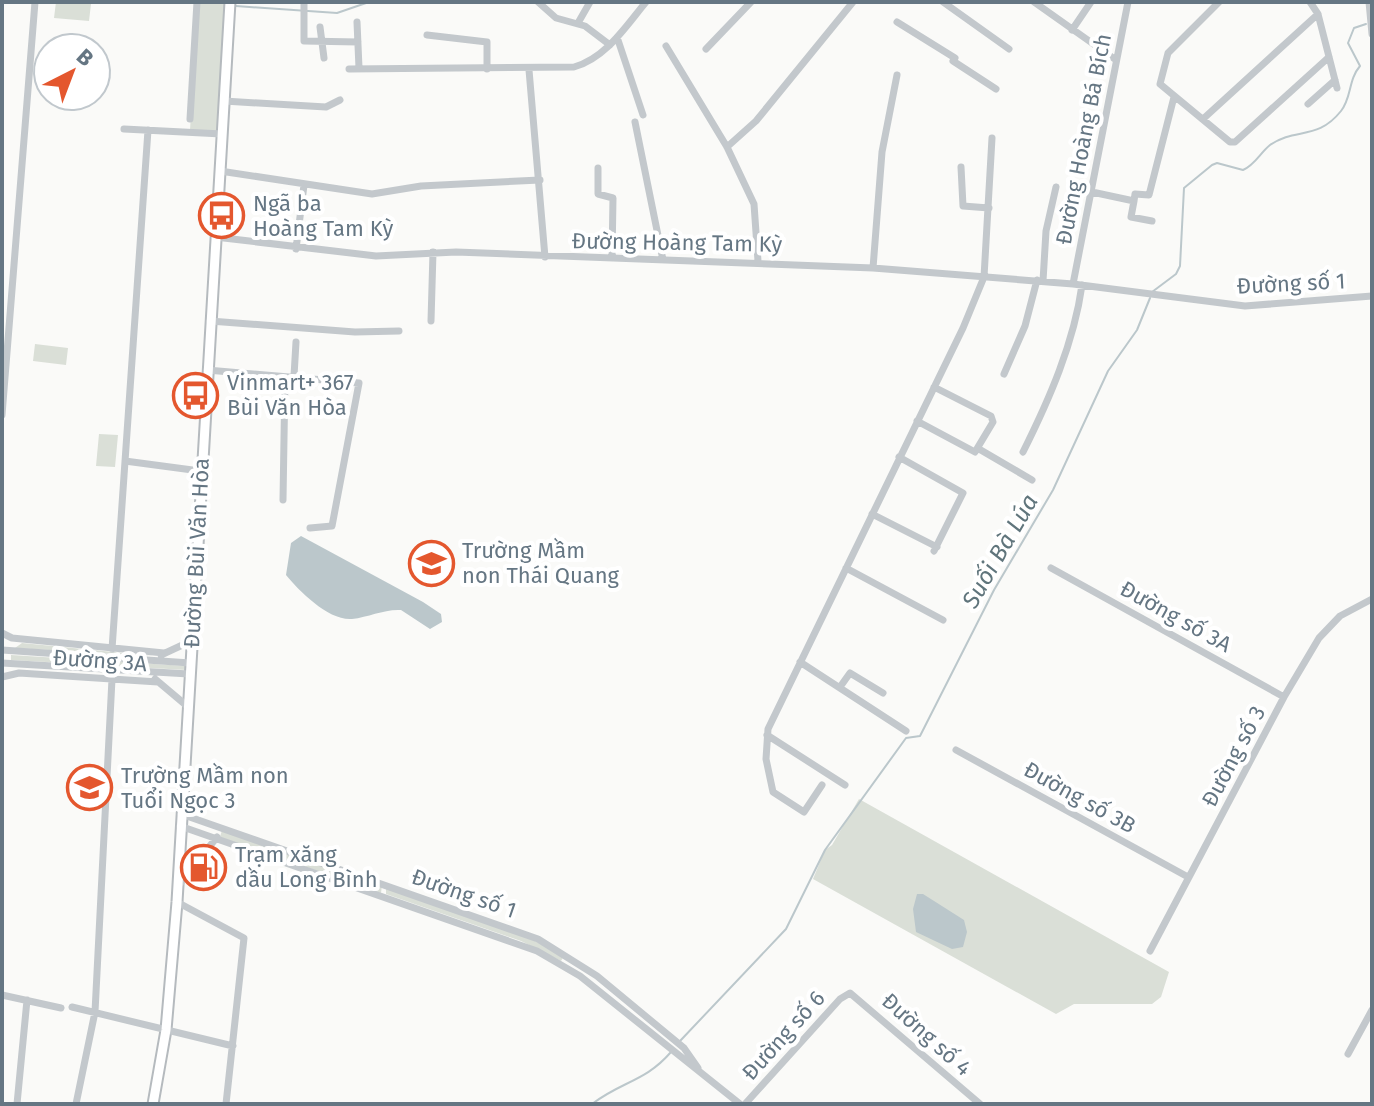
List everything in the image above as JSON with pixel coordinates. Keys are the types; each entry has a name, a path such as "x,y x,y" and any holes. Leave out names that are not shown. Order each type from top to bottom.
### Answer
{"main road":[{"name":"Đường Bùi Văn Hòa","path":"153,1104 166,1030 177,902 230,2"}],"street":[{"path":"2,415 35,2"},
{"path":"190,119 197,2"},
{"path":"538,2 556,18 578,23 610,45"},
{"path":"578,23 590,2"},
{"path":"349,69 529,70 580,65 610,45 646,2"},
{"path":"706,49 751,2"},
{"path":"727,147 756,121 853,2"},
{"path":"943,2 1009,49"},
{"path":"1034,2 1116,60"},
{"path":"1072,30 1091,2"},
{"name":"Đường Hoàng Bá Bích","path":"1023,452 1045,409 1073,332 1092,192 1128,2"},
{"path":"1219,2 1164,61 1160,84 1227,140 1235,142 1329,57"},
{"path":"1308,104 1336,84 1318,14 1310,2"},
{"path":"1370,6 1372,33"},
{"path":"303,8 304,41 358,42"},
{"path":"1203,119 1318,14"},
{"path":"357,22 359,68"},
{"path":"897,22 996,89"},
{"path":"320,27 324,58"},
{"path":"427,35 487,42 487,69"},
{"path":"617,37 643,115"},
{"path":"666,46 727,147 754,204 758,261"},
{"path":"529,70 545,257"},
{"path":"873,268 882,152 897,75"},
{"path":"1152,221 1131,217 1135,194 1149,195 1151,192 1174,97"},
{"path":"224,101 326,107 340,100"},
{"path":"635,122 663,260"},
{"path":"124,129 222,134"},
{"path":"112,649 148,130"},
{"path":"822,785 804,812 773,792 766,759 767,735 984,277 992,138"},
{"path":"961,167 963,206 989,208"},
{"path":"598,168 598,194 613,198 612,258"},
{"path":"220,171 372,194 421,186 540,180"},
{"path":"296,249 304,185"},
{"path":"1004,374 1040,281 1044,239 1056,187"},
{"path":"1092,192 1134,201"},
{"name":"Đường Hoàng Tam Kỳ","path":"215,237 296,249 376,256 433,252 758,261 1078,284 1139,293"},
{"path":"431,321 433,252"},
{"name":"Đường số 1","path":"1139,293 1245,306 1372,296"},
{"path":"210,321 355,332 399,331"},
{"path":"294,376 296,342"},
{"path":"207,370 357,381 360,385 332,527 310,528"},
{"path":"283,500 285,377"},
{"path":"917,421 975,452 979,449 993,418 934,387"},
{"path":"979,449 1032,480"},
{"path":"872,514 936,549 963,493 899,457"},
{"path":"125,461 200,471"},
{"path":"846,568 943,620"},
{"name":"Đường số 3A","path":"1051,568 1284,697"},
{"name":"Đường số 3","path":"1150,951 1284,697 1334,620 1372,599"},
{"name":"Đường 3A","path":"2,633 23,639 164,653 191,641"},
{"path":"19,673 5,663 6,651 23,639"},
{"name":"Đường 3A","path":"6,651 190,663"},
{"path":"148,661 164,653"},
{"path":"800,662 906,731"},
{"name":"Đường 3A","path":"5,663 189,674"},
{"path":"147,672 158,682"},
{"name":"Đường 3A","path":"2,677 19,673 158,682 187,706"},
{"path":"840,687 850,673 883,693"},
{"path":"76,1104 95,1012 112,679"},
{"path":"767,735 845,785"},
{"name":"Đường số 3B","path":"956,750 1188,877"},
{"name":"Đường số 1","path":"181,814 524,933 567,955 684,1048 699,1069"},
{"name":"Đường số 1","path":"180,826 520,943 562,964 677,1057 699,1069 742,1104"},
{"path":"177,887 217,838 220,827"},
{"path":"383,896 384,884"},
{"path":"177,902 244,936 226,1104"},
{"path":"562,964 567,955"},
{"name":"Đường số 6","path":"742,1104 835,1004 850,993"},
{"name":"Đường số 4","path":"850,993 980,1104"},
{"path":"2,995 61,1008"},
{"path":"17,1104 27,1000"},
{"path":"72,1007 233,1046"},
{"path":"1348,1054 1372,1010"}],"shaded area":[{"path":"56,2 91,4 89,21 54,18"},
{"path":"198,2 226,2 219,132 190,130"},
{"path":"35,344 68,348 66,365 33,361"},
{"path":"99,434 118,435 115,467 96,466"},
{"path":"301,536 423,602 441,614 442,622 430,629 401,610 352,619 324,610 286,575 291,543"},
{"path":"22,643 154,656 15,648"},
{"path":"11,655 186,666 186,670 11,660"},
{"path":"859,799 1169,972 1161,997 1152,1004 1074,1004 1056,1014 813,879 825,850 832,845"},
{"path":"222,830 382,885 381,893 220,837"},
{"path":"386,887 523,935 564,956 561,961 521,941 386,894"},
{"path":"917,894 923,894 964,920 967,932 963,947 952,949 916,932 913,909"}],"waterway":[{"path":"236,6 337,13 369,2"},
{"name":"Suối Bà Lúa","path":"1152,292 1176,274 1180,266 1184,188 1212,165 1217,163 1243,170 1270,145 1289,136 1315,130 1332,120 1344,106 1360,66 1348,43 1354,28 1366,24"},
{"name":"Suối Bà Lúa","path":"680,1041 786,929 825,850 906,738 920,736 994,590 1053,490 1108,371 1137,330 1150,298"},
{"name":"Suối Bà Lúa","path":"592,1104 652,1070 671,1052"}],"place":[{"name":"Ngã ba Hoàng Tam Kỳ","path":"222,216"},
{"name":"Vinmart+ 367 Bùi Văn Hòa","path":"196,395"},
{"name":"Trường Mầm non Thái Quang","path":"431,563"},
{"name":"Trường Mầm non Tuổi Ngọc 3","path":"90,788"},
{"name":"Trạm xăng dầu Long Bình","path":"204,867"}]}
